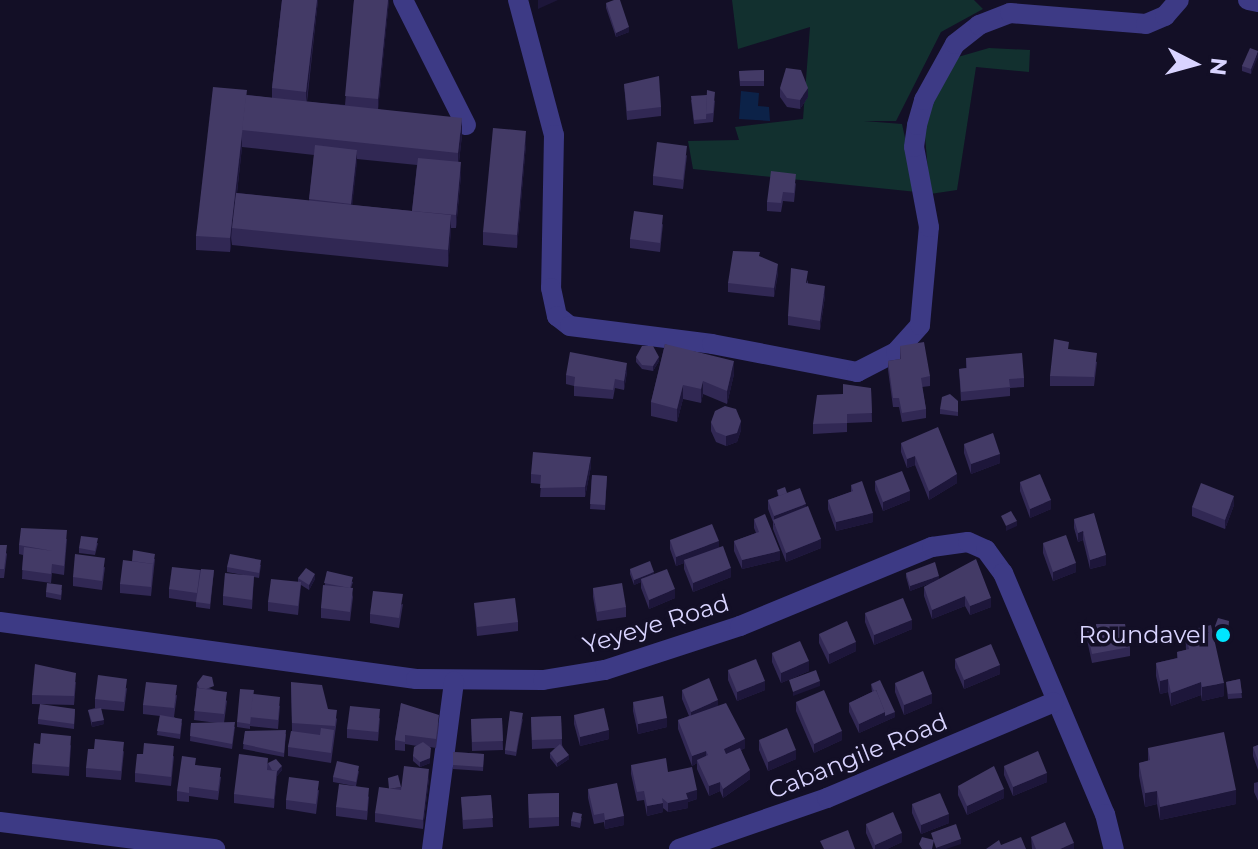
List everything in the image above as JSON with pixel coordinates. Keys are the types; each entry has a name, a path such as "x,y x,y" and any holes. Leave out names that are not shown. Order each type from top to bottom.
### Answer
{"street":[{"path":"403,0 466,125"},
{"path":"518,0 554,135 551,288 557,316 570,326 712,344 857,372 896,352 920,325 929,227 914,147 924,100 955,44 979,25 1010,13 1146,24 1165,16 1179,0"},
{"path":"1248,0 1258,2"},
{"name":"Yeyeye Road","path":"0,622 454,681 543,680 605,670 740,626 932,547 968,542 996,560 1054,702 1105,814 1114,849"},
{"path":"432,849 454,681"},
{"name":"Cabangile Road","path":"679,849 827,798 1054,702"},
{"path":"0,822 215,849"}],"green space":[{"path":"732,0 974,0 983,9 941,32 896,121 864,121 902,124 917,192 693,169 688,141 739,140 735,127 803,119 810,27 738,49"},
{"path":"989,48 1030,50 1029,72 976,67 957,190 930,194 924,125 951,59"}],"water":[{"path":"741,91 759,93 758,106 769,107 770,121 739,119"}],"building":[{"path":"282,0 317,0 306,92 272,88"},
{"path":"354,0 388,0 378,99 345,96"},
{"path":"620,0 629,27 616,33 606,3"},
{"path":"1250,48 1258,51 1251,69 1242,66"},
{"path":"786,68 801,70 808,88 800,100 787,98 780,88"},
{"path":"764,70 764,81 740,81 739,71"},
{"path":"659,76 661,107 627,111 624,84"},
{"path":"213,87 247,90 230,238 196,236"},
{"path":"707,90 715,92 713,113 706,114"},
{"path":"246,95 462,118 458,153 242,130"},
{"path":"707,95 706,119 694,120 691,96"},
{"path":"493,128 526,131 517,235 483,232"},
{"path":"657,142 687,146 683,180 653,176"},
{"path":"315,145 357,150 351,204 309,199"},
{"path":"418,158 461,162 456,215 412,211"},
{"path":"771,171 796,174 794,193 783,192 781,203 767,202"},
{"path":"236,193 451,215 448,250 232,228"},
{"path":"634,211 663,215 660,243 630,239"},
{"path":"733,251 760,252 759,256 778,264 774,288 728,283"},
{"path":"791,268 808,271 806,283 825,286 820,321 788,316"},
{"path":"1054,339 1069,342 1068,349 1097,353 1094,377 1050,376"},
{"path":"924,342 930,376 921,378 926,409 902,413 899,398 893,398 888,361 901,359 900,346"},
{"path":"665,344 734,361 727,391 703,381 701,389 683,385 677,409 651,402"},
{"path":"642,346 653,346 659,357 653,366 642,365 636,357"},
{"path":"570,352 627,363 624,381 615,379 613,390 574,386 575,377 566,375"},
{"path":"1022,353 1024,378 1009,379 1010,387 961,392 959,369 967,368 966,358"},
{"path":"843,384 871,388 872,413 847,414 847,423 813,424 817,395 843,394"},
{"path":"950,394 958,401 958,412 940,409 942,397"},
{"path":"725,406 736,409 741,421 737,433 726,436 716,432 711,422 715,411"},
{"path":"938,427 957,474 929,491 915,456 907,459 901,443"},
{"path":"993,433 1000,454 971,464 964,444"},
{"path":"533,452 591,457 585,487 540,488 541,475 531,474"},
{"path":"902,471 910,491 883,502 875,481"},
{"path":"1040,474 1051,500 1030,509 1020,482"},
{"path":"592,475 607,476 605,505 590,504"},
{"path":"862,481 873,513 836,522 828,500 853,491 851,485"},
{"path":"1201,483 1234,496 1225,520 1192,507"},
{"path":"785,487 787,493 779,496 777,490"},
{"path":"800,488 806,504 774,516 768,500"},
{"path":"808,506 821,539 786,553 773,520"},
{"path":"1011,511 1017,521 1006,526 1001,516"},
{"path":"1094,513 1106,555 1090,560 1083,531 1078,533 1074,519"},
{"path":"765,514 780,551 742,560 734,541 759,532 754,519"},
{"path":"712,524 719,541 676,557 670,540"},
{"path":"21,528 67,530 64,566 52,564 51,574 22,570 24,547 53,551 19,545"},
{"path":"1066,535 1076,563 1053,572 1043,543"},
{"path":"81,536 98,538 95,551 79,548"},
{"path":"0,545 7,545 4,569 0,569"},
{"path":"723,546 731,568 693,583 684,560"},
{"path":"133,550 155,554 153,566 132,561"},
{"path":"75,554 105,558 102,581 73,577"},
{"path":"230,554 261,560 259,573 227,567"},
{"path":"976,559 991,598 970,606 965,596 932,610 924,587"},
{"path":"123,560 153,564 151,587 120,584"},
{"path":"650,561 654,572 634,580 630,569"},
{"path":"935,562 939,576 910,586 906,573"},
{"path":"172,567 200,570 197,593 169,589"},
{"path":"306,568 315,574 309,585 298,578"},
{"path":"201,569 214,570 210,604 196,602"},
{"path":"667,569 675,589 649,600 641,579"},
{"path":"327,571 353,577 350,588 324,583"},
{"path":"225,573 254,576 252,600 223,596"},
{"path":"271,579 301,582 298,606 268,602"},
{"path":"47,583 62,585 61,595 46,592"},
{"path":"622,583 626,607 597,612 593,588"},
{"path":"323,585 353,588 350,612 321,608"},
{"path":"373,591 403,594 399,618 370,614"},
{"path":"515,598 518,622 477,627 474,603"},
{"path":"903,598 912,620 874,635 865,613"},
{"path":"1218,618 1229,621 1228,633 1220,634 1215,626"},
{"path":"847,621 856,642 829,654 819,634"},
{"path":"1096,624 1125,624 1130,647 1092,654 1087,631 1097,629"},
{"path":"1211,625 1224,683 1202,687 1201,682 1171,693 1168,679 1160,681 1156,663 1178,658 1177,652 1189,649 1185,631"},
{"path":"800,641 809,661 781,673 772,653"},
{"path":"991,644 1000,665 964,680 955,659"},
{"path":"756,659 765,681 737,692 728,670"},
{"path":"35,664 76,673 74,696 32,695"},
{"path":"816,670 820,681 793,692 789,680"},
{"path":"923,671 932,694 904,705 895,683"},
{"path":"98,675 127,679 124,702 95,699"},
{"path":"203,675 212,677 214,686 199,688 197,683"},
{"path":"709,678 718,700 691,712 682,690"},
{"path":"1240,679 1242,693 1228,694 1226,682"},
{"path":"880,680 895,712 885,716 871,684"},
{"path":"146,682 177,685 174,708 143,705"},
{"path":"291,682 322,685 328,709 337,710 335,726 292,723"},
{"path":"197,688 227,692 224,714 194,711"},
{"path":"240,689 254,690 250,724 237,722"},
{"path":"824,690 842,731 814,744 796,702"},
{"path":"876,690 885,712 859,724 849,703"},
{"path":"253,694 280,697 278,720 250,717"},
{"path":"663,696 667,718 638,724 633,702"},
{"path":"401,703 439,715 436,739 405,735 405,742 395,740"},
{"path":"726,703 745,739 724,749 726,754 740,748 750,770 723,789 720,782 709,786 697,760 708,755 706,751 692,756 678,720"},
{"path":"40,704 75,709 74,724 38,719"},
{"path":"350,706 380,709 378,732 347,729"},
{"path":"101,708 104,720 92,722 88,710"},
{"path":"604,708 609,730 580,737 574,715"},
{"path":"510,711 523,713 516,752 505,750"},
{"path":"160,715 182,719 180,734 157,731"},
{"path":"561,716 562,739 532,740 531,717"},
{"path":"502,718 503,741 472,742 471,719"},
{"path":"235,722 232,744 190,736 191,723"},
{"path":"321,728 334,730 331,753 288,747 291,731 320,735"},
{"path":"787,728 796,750 768,762 759,740"},
{"path":"286,730 284,753 243,744 245,731"},
{"path":"1224,732 1236,790 1160,807 1157,791 1145,793 1139,763 1150,760 1148,748"},
{"path":"41,733 71,736 69,767 32,764 34,743 40,744"},
{"path":"95,739 124,742 121,771 86,768 88,749 94,749"},
{"path":"423,742 431,748 430,758 420,762 413,756 414,747"},
{"path":"144,743 174,746 171,777 135,773 137,754 143,754"},
{"path":"560,744 569,755 557,763 550,753"},
{"path":"1038,751 1047,773 1013,787 1004,766"},
{"path":"453,752 484,754 483,767 453,765"},
{"path":"239,754 268,758 267,770 277,771 274,799 234,794"},
{"path":"182,756 196,758 195,765 221,768 218,791 189,787 189,793 177,791"},
{"path":"666,758 668,772 692,767 697,790 686,793 688,799 668,803 662,798 663,803 647,806 644,791 637,792 631,765"},
{"path":"276,759 282,766 277,771 272,770 268,763"},
{"path":"337,761 359,766 356,782 333,777"},
{"path":"404,766 429,769 423,820 375,813 379,787 401,790"},
{"path":"994,766 1004,789 967,806 958,786"},
{"path":"398,775 401,787 389,789 388,778"},
{"path":"289,777 319,781 316,804 286,800"},
{"path":"617,783 624,816 605,820 604,813 594,815 588,789"},
{"path":"339,784 369,788 367,811 336,807"},
{"path":"559,793 559,817 529,818 528,794"},
{"path":"940,793 949,814 921,825 912,804"},
{"path":"491,795 493,818 463,820 461,797"},
{"path":"573,812 582,814 580,823 571,821"},
{"path":"893,812 902,833 875,845 866,824"},
{"path":"1065,822 1074,843 1060,849 1036,849 1031,837"},
{"path":"956,824 961,839 936,848 931,833"},
{"path":"848,830 855,849 824,849 820,841"},
{"path":"922,837 934,840 932,849 922,849 919,844"},
{"path":"1021,837 1026,849 986,849 999,840 1001,845"}],"place":[{"name":"Roundavel","path":"1223,635"}]}
